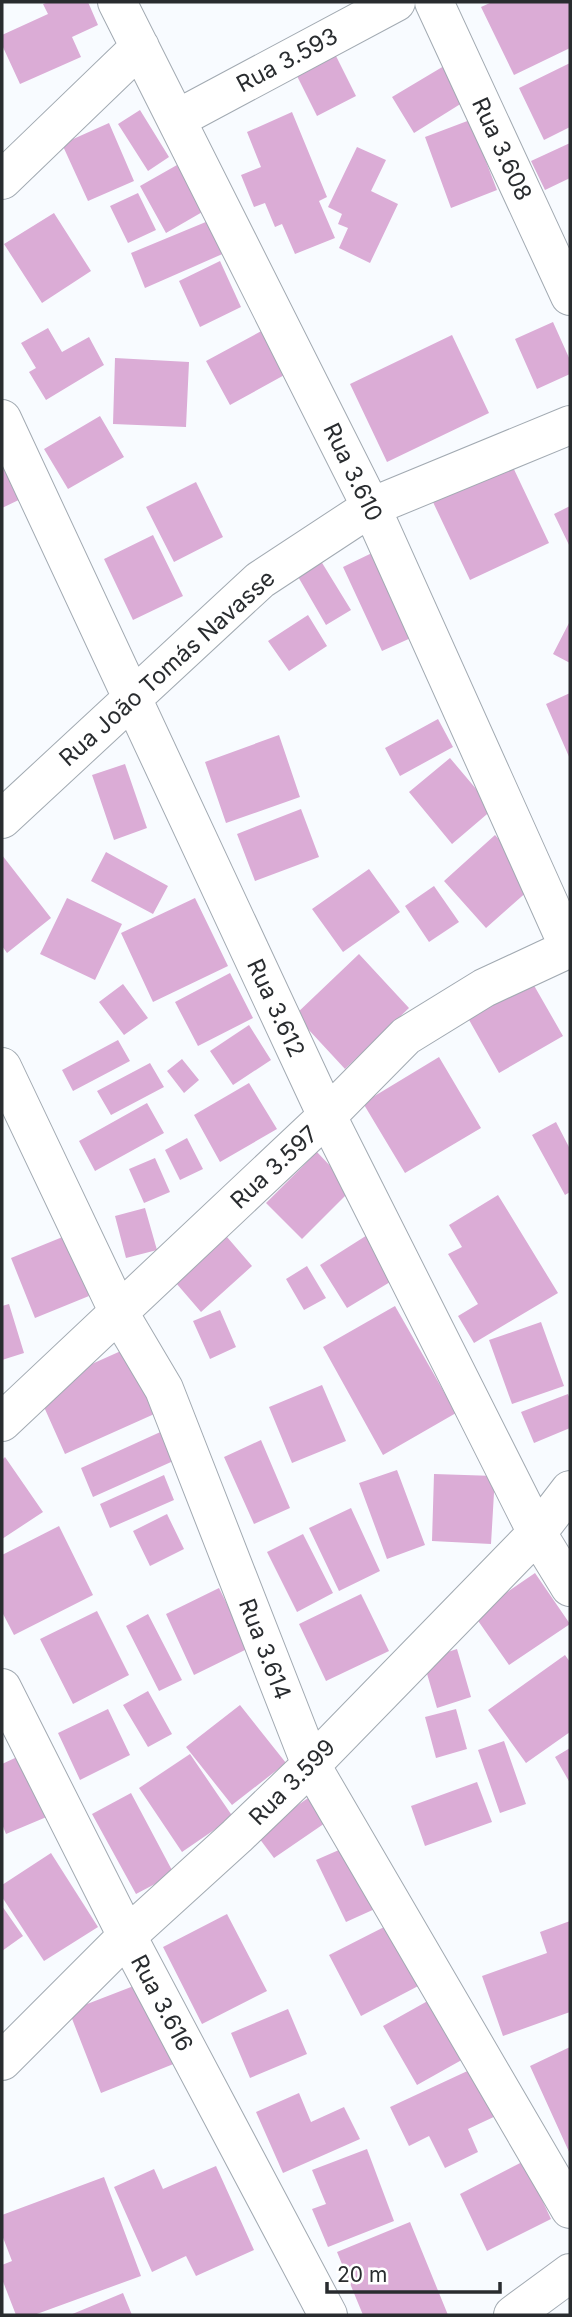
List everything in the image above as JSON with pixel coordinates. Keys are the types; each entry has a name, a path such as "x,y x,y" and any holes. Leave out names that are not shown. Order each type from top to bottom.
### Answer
{"street":[{"name":"Rua 3.610","path":"117,2 371,507 570,949"},
{"name":"Rua 3.593","path":"177,119 396,2"},
{"name":"Rua 3.608","path":"433,2 570,296"},
{"path":"2,180 140,47"},
{"name":"Rua 3.612","path":"2,419 327,1116 537,1533 570,1587"},
{"name":"Rua João Tomás Navasse","path":"2,819 260,580 371,507 570,425"},
{"name":"Rua 3.597","path":"2,1422 327,1116 407,1037 484,988 570,949"},
{"name":"Rua 3.614","path":"2,1067 119,1313 164,1389 311,1765 570,2209"},
{"name":"Rua 3.599","path":"2,2061 127,1936 311,1765 537,1533 570,1490"},
{"name":"Rua 3.616","path":"2,1688 127,1936 328,2315"},
{"path":"513,2315 570,2274"},
{"path":"555,2315 570,2274"}],"building":[{"path":"88,2 98,25 72,37 81,57 20,84 2,45 2,35 48,14 43,4"},
{"path":"492,2 570,2 570,48 514,75 481,7"},
{"path":"330,44 356,96 317,116 291,64"},
{"path":"449,63 470,98 414,133 392,97"},
{"path":"570,63 570,127 544,140 519,88"},
{"path":"140,110 169,157 148,171 118,124"},
{"path":"292,112 327,197 319,201 335,238 295,254 282,224 275,227 265,203 254,207 241,175 261,167 247,132"},
{"path":"470,120 497,190 451,208 425,137"},
{"path":"109,123 134,181 88,201 62,144"},
{"path":"570,143 570,178 545,190 531,161"},
{"path":"357,147 386,160 371,191 398,204 370,263 339,248 348,228 338,224 342,214 328,207"},
{"path":"177,165 204,211 166,233 140,186"},
{"path":"138,193 156,230 128,243 110,206"},
{"path":"54,213 91,271 42,303 4,244"},
{"path":"213,219 227,252 145,288 131,253"},
{"path":"220,261 241,307 200,327 179,281"},
{"path":"553,322 570,360 570,374 537,389 515,339"},
{"path":"48,328 62,352 89,337 104,365 46,400 29,372 36,368 21,343"},
{"path":"265,329 288,373 230,405 206,361"},
{"path":"452,335 489,413 387,462 350,384"},
{"path":"115,358 189,362 186,427 113,424"},
{"path":"100,416 124,457 68,489 44,449"},
{"path":"2,443 27,496 2,508"},
{"path":"511,463 549,543 470,580 432,500"},
{"path":"196,482 223,537 174,562 146,507"},
{"path":"570,506 570,547 554,514"},
{"path":"153,535 183,596 133,620 104,559"},
{"path":"374,552 413,637 382,651 343,567"},
{"path":"316,553 351,610 326,625 293,568"},
{"path":"308,615 327,646 289,671 268,641"},
{"path":"570,621 570,663 553,654"},
{"path":"570,693 570,759 546,704"},
{"path":"438,719 453,747 400,776 385,748"},
{"path":"279,735 300,797 226,823 205,762"},
{"path":"450,758 493,809 452,844 409,792"},
{"path":"125,764 147,828 114,840 92,775"},
{"path":"301,809 319,857 255,881 237,834"},
{"path":"495,835 538,882 486,928 444,881"},
{"path":"106,852 168,886 153,914 91,881"},
{"path":"2,855 51,918 7,953 2,946"},
{"path":"369,869 400,912 343,952 312,909"},
{"path":"434,886 459,922 429,942 405,906"},
{"path":"67,898 122,924 95,980 40,954"},
{"path":"195,898 228,966 153,1002 121,933"},
{"path":"359,954 409,1008 345,1069 295,1015"},
{"path":"230,973 253,1018 198,1046 175,1002"},
{"path":"528,975 563,1036 499,1073 464,1011"},
{"path":"123,984 148,1018 124,1035 99,1002"},
{"path":"249,1025 271,1060 233,1085 210,1051"},
{"path":"118,1040 130,1061 73,1091 62,1070"},
{"path":"439,1057 481,1128 405,1173 363,1103"},
{"path":"182,1059 199,1080 184,1093 167,1071"},
{"path":"150,1063 164,1087 111,1115 97,1091"},
{"path":"249,1083 277,1129 220,1162 194,1115"},
{"path":"147,1103 164,1133 95,1171 79,1141"},
{"path":"556,1122 570,1149 570,1192 565,1195 532,1135"},
{"path":"187,1138 203,1169 180,1180 165,1150"},
{"path":"317,1152 352,1189 302,1239 266,1203"},
{"path":"155,1158 170,1192 144,1203 129,1169"},
{"path":"498,1195 558,1293 474,1343 458,1316 478,1304 448,1254 462,1247 449,1225"},
{"path":"145,1208 157,1250 126,1258 115,1216"},
{"path":"372,1232 400,1276 347,1308 320,1265"},
{"path":"65,1236 89,1296 35,1318 11,1258"},
{"path":"227,1237 252,1266 201,1312 176,1283"},
{"path":"307,1266 326,1298 304,1310 286,1279"},
{"path":"9,1304 24,1353 2,1360 2,1306"},
{"path":"395,1306 456,1413 383,1455 323,1347"},
{"path":"220,1310 236,1347 210,1359 193,1321"},
{"path":"541,1322 564,1386 512,1404 489,1340"},
{"path":"132,1346 161,1411 65,1454 36,1389"},
{"path":"322,1385 346,1441 292,1463 269,1407"},
{"path":"568,1394 570,1428 534,1443 521,1412"},
{"path":"167,1429 180,1458 93,1497 81,1468"},
{"path":"261,1440 290,1508 254,1524 224,1457"},
{"path":"5,1457 43,1512 2,1539 2,1460"},
{"path":"397,1470 425,1545 387,1559 359,1483"},
{"path":"434,1474 495,1476 491,1544 432,1541"},
{"path":"164,1475 174,1500 110,1528 100,1504"},
{"path":"351,1508 380,1571 339,1591 309,1528"},
{"path":"167,1514 184,1549 150,1566 133,1531"},
{"path":"59,1526 93,1595 14,1635 2,1612 2,1555"},
{"path":"303,1534 333,1593 297,1612 267,1552"},
{"path":"535,1573 570,1624 509,1665 474,1615"},
{"path":"219,1588 249,1648 194,1675 166,1614"},
{"path":"361,1594 389,1651 326,1681 299,1624"},
{"path":"97,1611 129,1675 73,1704 40,1639"},
{"path":"148,1614 182,1680 159,1691 126,1626"},
{"path":"457,1649 471,1697 437,1708 423,1660"},
{"path":"565,1655 570,1662 570,1732 526,1763 488,1710"},
{"path":"148,1691 172,1734 148,1747 123,1705"},
{"path":"240,1705 286,1763 232,1805 186,1747"},
{"path":"108,1709 130,1755 80,1780 58,1733"},
{"path":"456,1709 467,1749 436,1758 425,1717"},
{"path":"504,1741 526,1804 500,1813 478,1750"},
{"path":"570,1748 570,1783 555,1757"},
{"path":"28,1752 56,1813 6,1834 2,1824 2,1764"},
{"path":"190,1754 233,1817 182,1852 139,1788"},
{"path":"477,1782 492,1822 425,1846 411,1806"},
{"path":"131,1793 174,1874 136,1894 92,1814"},
{"path":"311,1796 328,1821 274,1858 256,1834"},
{"path":"348,1846 377,1908 346,1922 316,1860"},
{"path":"51,1853 98,1927 44,1961 2,1897 2,1885"},
{"path":"2,1906 23,1936 2,1951"},
{"path":"227,1914 267,1991 202,2024 163,1947"},
{"path":"570,1921 570,2012 503,2036 482,1976 547,1953 540,1932"},
{"path":"390,1924 422,1984 361,2016 329,1955"},
{"path":"144,1982 176,2063 101,2093 69,2011"},
{"path":"433,1998 467,2057 417,2085 383,2026"},
{"path":"288,2009 307,2054 250,2078 231,2033"},
{"path":"570,2047 570,2154 530,2066"},
{"path":"476,2067 498,2115 468,2129 478,2152 445,2168 429,2136 409,2146 390,2107"},
{"path":"299,2093 311,2122 344,2107 360,2139 283,2173 256,2112"},
{"path":"367,2149 394,2221 328,2247 312,2209 326,2204 312,2170"},
{"path":"524,2161 551,2219 487,2251 460,2194"},
{"path":"216,2166 254,2250 196,2276 186,2256 152,2272 114,2187 154,2169 163,2189"},
{"path":"104,2177 141,2276 34,2315 16,2315 2,2279 2,2265 12,2261 2,2235 2,2215"},
{"path":"410,2222 448,2315 363,2315 337,2252"},
{"path":"123,2293 132,2315 70,2315"}]}
